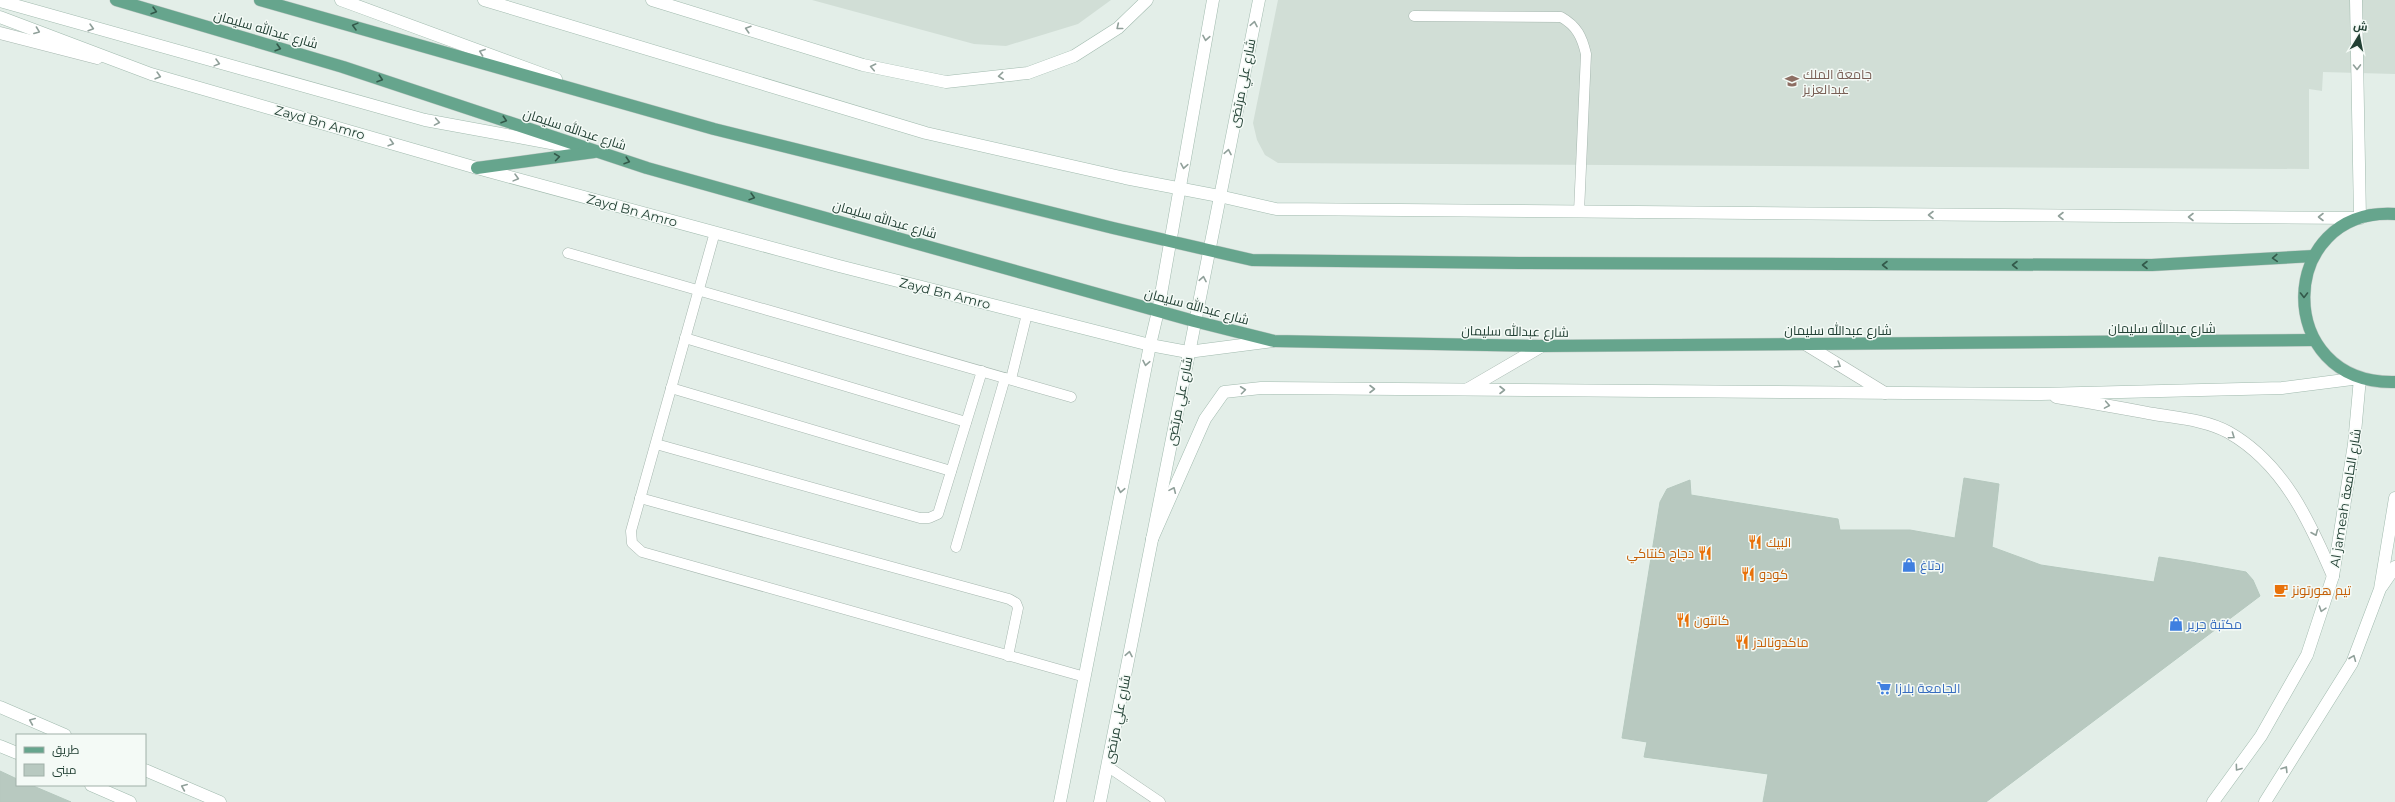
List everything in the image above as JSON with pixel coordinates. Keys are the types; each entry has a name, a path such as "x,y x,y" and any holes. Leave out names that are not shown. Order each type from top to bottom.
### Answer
{"main road":[{"name":"شارع عبدالله سليمان","path":"116,0 343,67 597,152 1158,311 1274,341 1542,346 2314,340"},
{"name":"شارع عبدالله سليمان","path":"260,0 714,129 1252,260 1527,264 2152,265 2314,256"},
{"path":"341,0 610,99"},
{"path":"484,0 926,133 1125,178 1219,196 1276,209 2360,218"},
{"path":"652,0 863,65 946,82 1028,73 1074,56 1118,28 1147,0"},
{"path":"1060,802 1158,311 1213,0"},
{"name":"شارع علي مرتضى","path":"1100,802 1208,250 1259,0"},
{"path":"2356,0 2360,218"},
{"path":"0,2 426,120 597,152"},
{"name":"Zayd Bn Amro","path":"0,17 140,70 477,168 1027,314 1150,345 1188,352 1274,341"},
{"path":"0,33 140,70"},
{"path":"477,168 597,152"},
{"path":"2395,214 2382,213 2360,218 2341,227 2331,235 2314,256 2304,284 2304,313 2314,340 2326,357 2342,369 2360,378 2380,382 2395,382"},
{"path":"1805,344 1884,393"},
{"path":"1468,389 1542,346"},
{"path":"1152,539 1205,419 1224,392 1261,388 2041,394 2282,388 2360,378"},
{"name":"Al jameah شارع الجامعة","path":"2213,802 2261,736 2307,655 2333,576 2354,444 2360,378"},
{"path":"2041,394 2194,420 2227,432 2259,455 2284,481 2311,525 2333,576"},
{"path":"2265,802 2352,663 2380,589 2395,498"},
{"path":"2380,589 2395,568"},
{"path":"0,707 63,734"},
{"path":"0,746 16,753"},
{"path":"146,770 220,802"},
{"path":"93,786 126,801"}],"lane":[{"path":"1414,16 1561,17 1573,23 1582,38 1586,54 1579,212"},
{"path":"715,232 631,531 632,543 642,552 1085,677"},
{"path":"568,253 1071,397"},
{"path":"956,547 1027,314"},
{"path":"686,338 966,422"},
{"path":"656,444 920,518 929,518 938,514 982,371"},
{"path":"671,388 951,471"},
{"path":"640,498 1016,602 1018,608 1008,656"},
{"path":"1107,766 1160,802"}],"shaded area":[{"path":"812,0 1111,0 1078,24 1006,46 974,44"},
{"name":"جامعة الملك عبدالعزيز","path":"1278,0 2395,0 2395,74 2323,72 2322,91 2309,89 2309,169 1278,163 1265,155 1257,140 1253,123"}],"building":[{"name":"الجامعة بلازا","path":"1964,478 1999,484 1992,547 2041,565 2154,582 2159,557 2246,572 2253,580 2260,596 1986,802 1763,802 1768,774 1644,757 1647,742 1622,738 1660,502 1667,489 1690,480 1691,495 1838,519 1840,530 1910,530 1955,538"},
{"path":"0,771 16,779 16,786 33,786 71,802 0,802"}],"place":[{"name":"جامعة الملك عبدالعزيز","path":"1792,81"},
{"name":"البيك","path":"1755,542"},
{"name":"دجاج كنتاكي","path":"1705,553"},
{"name":"ردتاغ","path":"1909,565"},
{"name":"كودو","path":"1748,574"},
{"name":"تيم هورتونز","path":"2281,590"},
{"name":"كانتون","path":"1683,620"},
{"name":"مكتبة جرير","path":"2176,624"},
{"name":"ماكدونالدز","path":"1742,642"},
{"name":"الجامعة بلازا","path":"1884,688"}]}
